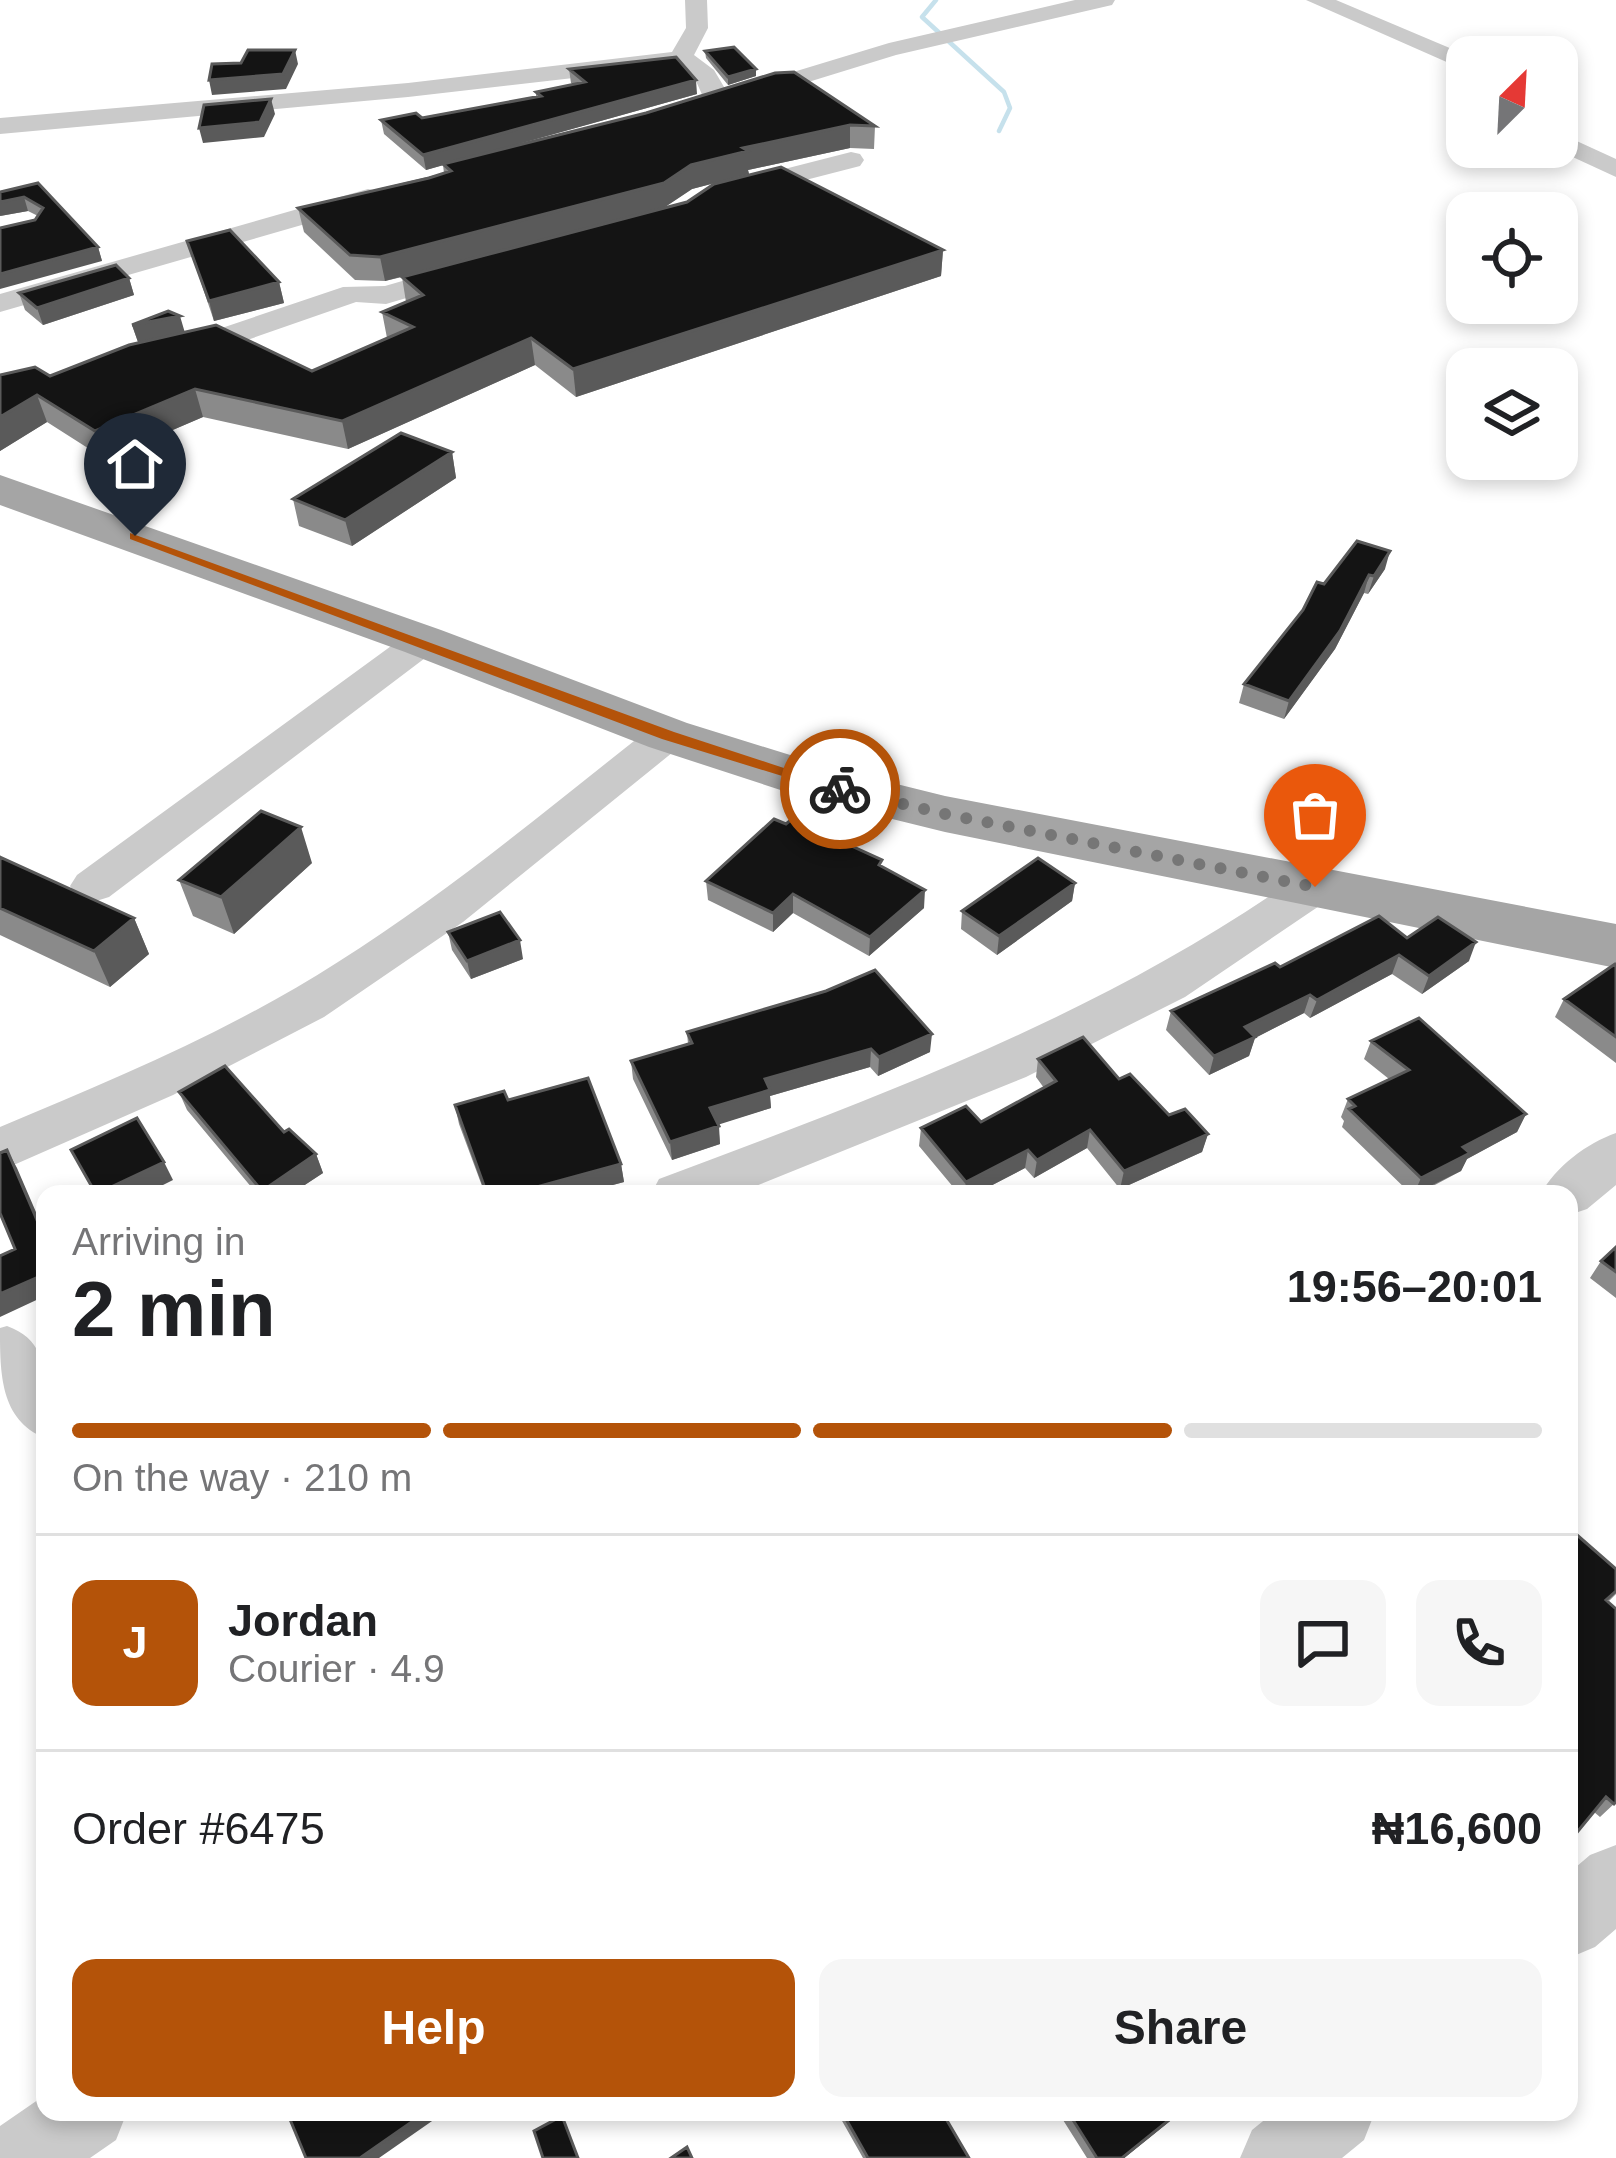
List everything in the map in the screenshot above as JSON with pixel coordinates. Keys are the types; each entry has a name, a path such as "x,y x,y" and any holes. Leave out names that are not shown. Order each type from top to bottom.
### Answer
{"main road":[{"path":"4,492 423,640 668,735 818,783 945,814 1616,946"}],"street":[{"path":"681,58 697,28 696,0"},
{"path":"0,127 408,90 681,58 700,70 715,90 707,106 832,65 1104,0"},
{"path":"1317,0 1446,55"},
{"path":"1578,151 1616,170"},
{"path":"703,199 851,160"},
{"path":"0,303 392,190"},
{"path":"133,359 220,339 354,293 386,295 491,265"},
{"path":"94,886 423,640"},
{"path":"0,1150 206,1061 312,1001 492,874 668,735"},
{"path":"701,1185 1000,1069 1245,942 1315,887"},
{"path":"1578,1186 1616,1154"},
{"path":"7,1351 36,1397"},
{"path":"1578,1913 1616,1881"},
{"path":"22,2158 75,2121"},
{"path":"1280,2158 1325,2121"}],"building":[{"path":"734,47 756,69 728,77 705,51"},
{"path":"248,50 295,50 283,74 209,80 212,64 241,63"},
{"path":"676,57 696,80 423,155 381,120 416,113 422,118 541,96 536,92 585,82 569,69"},
{"path":"794,72 875,126 850,125 743,148 748,151 691,165 664,183 380,257 350,255 298,208 429,178 451,171 443,164 646,113 775,73"},
{"path":"271,99 260,122 199,128 204,105"},
{"path":"781,167 943,250 573,369 531,338 342,421 195,389 95,431 37,395 0,417 0,375 35,367 50,376 129,345 216,325 312,371 413,327 382,312 423,295 402,277 687,202 714,184"},
{"path":"38,183 98,247 0,274 0,228 35,220 43,208 24,197 0,202 0,192"},
{"path":"230,230 279,282 209,301 187,241"},
{"path":"116,265 129,278 37,308 19,293"},
{"path":"168,311 180,316 132,325"},
{"path":"401,433 452,452 345,520 293,499"},
{"path":"1357,541 1390,551 1374,576 1369,575 1340,631 1289,701 1244,684 1303,610 1317,582 1324,584"},
{"path":"261,811 301,827 221,897 179,880"},
{"path":"774,819 786,824 792,819 882,860 879,865 925,890 870,937 793,894 773,913 706,881"},
{"path":"0,857 134,918 94,951 0,908"},
{"path":"1038,858 1075,883 999,936 962,911"},
{"path":"500,912 520,940 467,961 448,932"},
{"path":"1379,916 1407,938 1438,917 1476,942 1429,976 1399,955 1317,1000 1310,995 1245,1027 1255,1037 1214,1056 1171,1011 1275,963 1280,967"},
{"path":"1616,964 1616,1037 1564,999"},
{"path":"875,970 932,1034 879,1057 871,1049 765,1079 770,1090 710,1108 719,1126 670,1142 631,1061 692,1043 687,1032 826,991"},
{"path":"1419,1018 1526,1114 1463,1147 1470,1153 1421,1178 1349,1109 1355,1106 1348,1099 1409,1070 1371,1041"},
{"path":"1083,1037 1119,1079 1130,1074 1169,1115 1185,1109 1208,1134 1124,1171 1090,1130 1037,1160 1028,1150 966,1182 921,1128 966,1106 981,1122 1056,1081 1038,1059"},
{"path":"225,1066 284,1132 289,1129 316,1154 271,1185 257,1185 179,1092"},
{"path":"588,1078 621,1164 544,1185 484,1185 455,1105 504,1091 508,1100"},
{"path":"137,1118 164,1162 115,1185 91,1185 71,1150"},
{"path":"7,1150 36,1218 36,1278 0,1294 0,1256 15,1249 0,1213 0,1153"},
{"path":"1616,1247 1616,1272 1601,1261"},
{"path":"1578,1536 1616,1569 1616,1591 1606,1600 1616,1609 1616,1802 1606,1797 1578,1831"},
{"path":"291,2121 413,2121 360,2158 306,2158"},
{"path":"564,2121 578,2158 543,2158 534,2131"},
{"path":"847,2121 947,2121 969,2158 868,2158"},
{"path":"1074,2121 1168,2121 1122,2158 1097,2158"},
{"path":"687,2147 692,2158 671,2158"}],"waterway":[{"path":"936,0 922,17 1004,92 1010,108 999,131"}],"way so far":[{"path":"840,789 1315,887"}],"route":[{"path":"135,536 668,735 840,789"}]}
